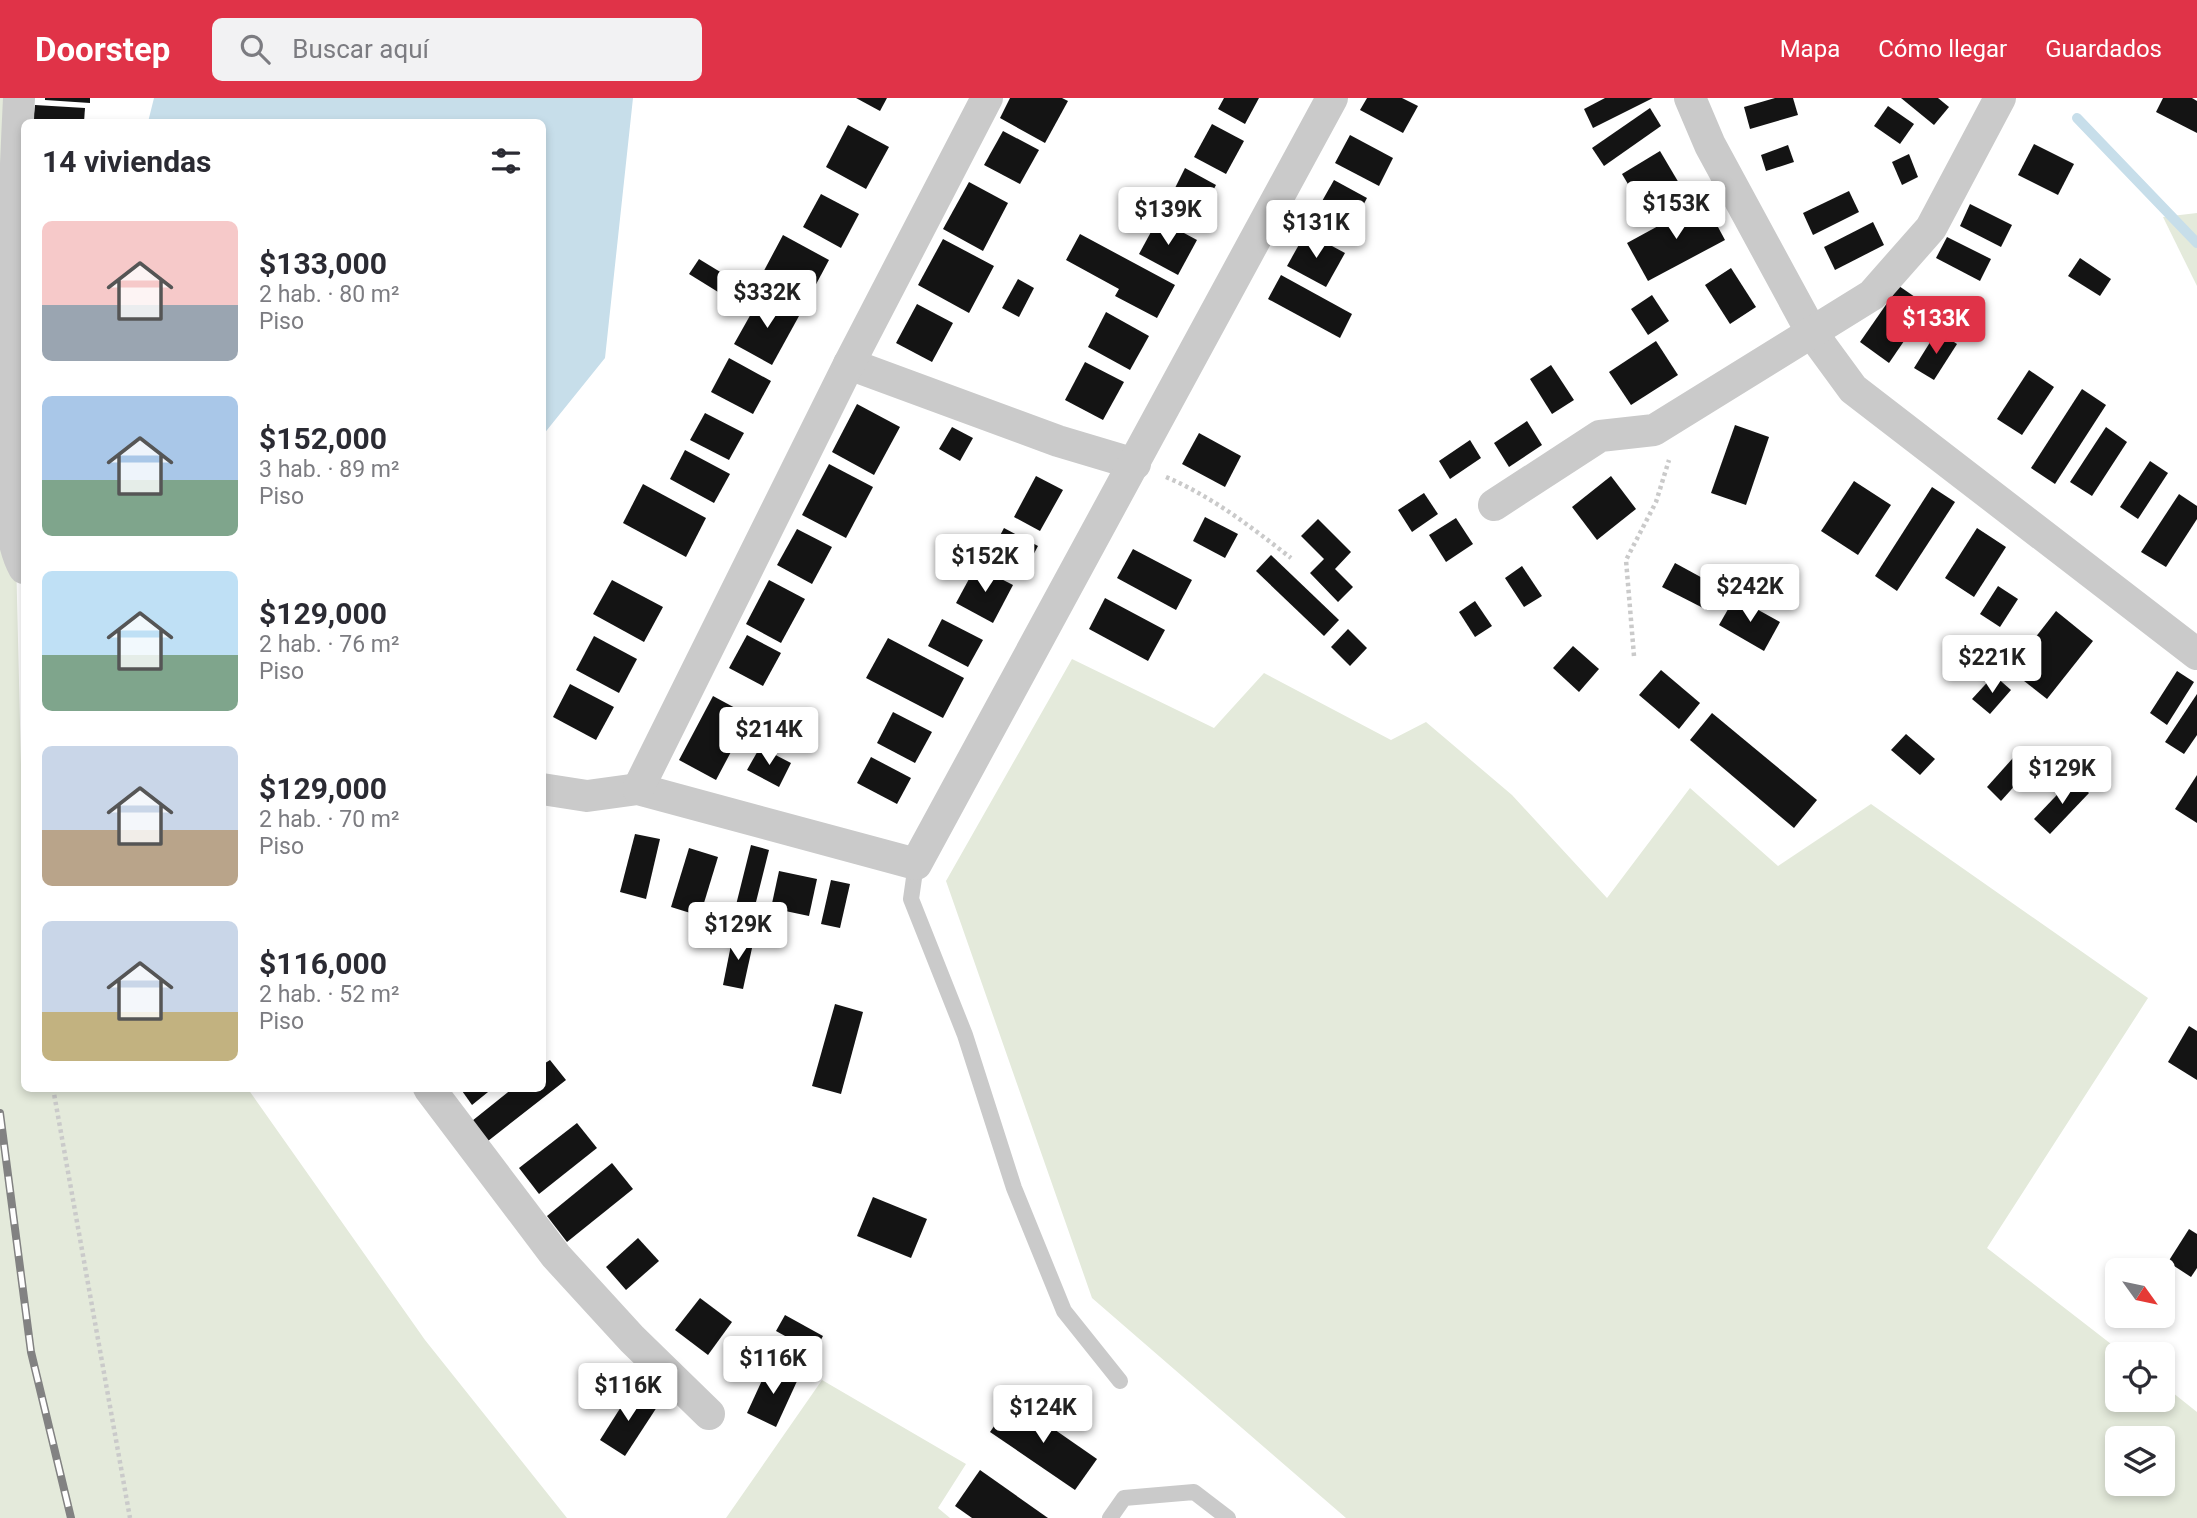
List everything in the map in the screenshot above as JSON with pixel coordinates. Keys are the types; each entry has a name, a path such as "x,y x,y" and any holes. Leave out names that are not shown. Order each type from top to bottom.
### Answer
{"street":[{"path":"19,98 9,341 8,489 17,555 21,562"},
{"path":"638,789 849,364 987,98"},
{"path":"546,790 587,796 638,789 916,864 1332,98"},
{"path":"1690,98 1710,145 1812,333 1853,389 2197,654"},
{"path":"1494,505 1600,436 1654,430 1872,295 1931,228 2000,98"},
{"path":"849,364 1058,441 1135,464"},
{"path":"432,1092 556,1256 632,1339 709,1414"}],"lane":[{"path":"916,864 911,899 965,1035 1013,1188 1064,1311 1120,1381"},
{"path":"1110,1518 1124,1498 1194,1492 1228,1518"}],"path":[{"path":"1634,656 1626,560 1656,502 1684,412"},
{"path":"1135,464 1191,488 1229,510 1291,558"},
{"path":"54,1092 130,1518"}],"green space":[{"path":"0,98 5,98 21,765 21,1092 250,1092 425,1340 567,1518 0,1518"},
{"path":"2197,213 2197,286 2163,217"},
{"path":"1072,659 1214,728 1264,673 1391,740 1426,722 1512,795 1607,898 1690,788 1778,866 1871,804 2148,998 1987,1248 2108,1342 2105,1342 2105,1412 2175,1412 2175,1395 2197,1412 2197,1518 1346,1518 1092,1298 946,881"},
{"path":"822,1380 966,1464 938,1508 950,1518 726,1518"}],"water":[{"path":"154,98 633,98 605,358 546,431 546,119 149,119"}],"building":[{"path":"90,98 90,103 45,100"},
{"path":"856,98 887,98 880,111"},
{"path":"1010,98 1062,98 1068,101 1045,143 1000,118"},
{"path":"1224,98 1259,98 1245,124 1218,109"},
{"path":"1367,98 1402,98 1418,106 1403,133 1360,110"},
{"path":"1605,98 1653,98 1593,128 1584,109"},
{"path":"1775,98 1793,98 1798,115 1750,129 1744,107"},
{"path":"1901,98 1938,98 1949,107 1934,125"},
{"path":"2163,98 2192,98 2197,101 2197,133 2156,112"},
{"path":"35,105 85,108 84,119 33,119"},
{"path":"1888,106 1914,124 1900,144 1874,126"},
{"path":"1650,108 1661,126 1604,166 1592,148"},
{"path":"1212,124 1244,141 1226,174 1194,157"},
{"path":"848,125 889,147 866,189 826,167"},
{"path":"1003,131 1039,150 1020,184 984,165"},
{"path":"1350,135 1393,158 1379,186 1335,163"},
{"path":"2034,144 2074,164 2058,195 2018,175"},
{"path":"1788,145 1794,162 1766,171 1761,155"},
{"path":"1660,151 1686,195 1648,218 1622,174"},
{"path":"1909,154 1918,177 1902,185 1892,162"},
{"path":"1185,168 1216,185 1196,222 1166,206"},
{"path":"1334,180 1367,198 1351,228 1317,210"},
{"path":"969,182 1008,203 983,251 943,229"},
{"path":"1849,191 1859,212 1813,235 1803,213"},
{"path":"821,194 859,214 841,248 803,227"},
{"path":"1704,201 1725,240 1648,281 1627,243"},
{"path":"1970,204 2012,225 2001,247 1960,226"},
{"path":"1158,219 1197,240 1178,275 1139,254"},
{"path":"1873,222 1884,245 1835,270 1824,247"},
{"path":"1306,232 1345,253 1326,287 1287,266"},
{"path":"1080,234 1175,285 1157,318 1115,296 1119,289 1066,260"},
{"path":"783,235 829,260 805,305 759,280"},
{"path":"1947,237 1991,259 1980,281 1936,258"},
{"path":"943,239 994,266 969,313 918,285"},
{"path":"2080,258 2111,279 2100,296 2068,276"},
{"path":"699,259 740,284 731,300 689,274"},
{"path":"1731,268 1756,307 1730,324 1705,285"},
{"path":"1281,275 1352,314 1340,338 1268,299"},
{"path":"1018,279 1034,288 1019,317 1002,308"},
{"path":"1899,286 1928,306 1889,363 1860,342"},
{"path":"1652,295 1669,321 1648,335 1631,309"},
{"path":"761,296 799,316 772,365 734,344"},
{"path":"917,304 953,323 932,362 896,343"},
{"path":"1106,312 1149,336 1130,370 1088,347"},
{"path":"1937,331 1957,344 1934,380 1914,368"},
{"path":"1656,341 1678,375 1631,405 1609,372"},
{"path":"729,358 771,381 753,414 711,392"},
{"path":"1085,362 1124,382 1103,420 1065,400"},
{"path":"1551,365 1574,400 1552,414 1530,379"},
{"path":"2029,370 2054,387 2022,435 1997,419"},
{"path":"2082,389 2106,405 2055,484 2031,468"},
{"path":"857,404 900,427 874,475 832,452"},
{"path":"705,413 744,433 729,460 690,440"},
{"path":"1527,421 1542,445 1509,467 1494,443"},
{"path":"1735,425 1769,437 1746,505 1711,493"},
{"path":"952,427 973,438 960,461 939,449"},
{"path":"2106,427 2127,442 2092,496 2070,482"},
{"path":"1199,433 1241,456 1225,487 1182,464"},
{"path":"1470,440 1481,458 1450,479 1439,461"},
{"path":"685,450 730,474 714,503 670,479"},
{"path":"2150,461 2168,473 2138,519 2120,507"},
{"path":"829,464 873,487 846,538 802,515"},
{"path":"1036,476 1063,490 1040,531 1014,517"},
{"path":"1611,476 1636,509 1597,540 1572,507"},
{"path":"1854,481 1891,505 1858,555 1821,531"},
{"path":"643,484 706,518 686,557 623,523"},
{"path":"1932,487 1955,502 1897,591 1875,576"},
{"path":"1424,493 1438,514 1412,532 1398,510"},
{"path":"2179,494 2197,506 2197,519 2166,567 2141,552"},
{"path":"1205,517 1238,534 1225,558 1193,541"},
{"path":"1456,518 1473,544 1446,562 1429,535"},
{"path":"1318,519 1351,552 1335,569 1353,587 1338,602 1310,573 1324,559 1301,536"},
{"path":"1004,528 1038,546 1022,576 988,558"},
{"path":"1977,528 2006,547 1974,597 1945,578"},
{"path":"797,529 832,547 812,584 777,565"},
{"path":"1133,549 1192,580 1176,610 1117,578"},
{"path":"1271,555 1339,620 1324,636 1256,571"},
{"path":"1675,563 1719,587 1707,610 1662,587"},
{"path":"976,566 1013,585 993,623 956,603"},
{"path":"1522,566 1542,596 1524,607 1505,578"},
{"path":"612,580 663,607 644,642 593,614"},
{"path":"769,580 805,599 781,643 746,624"},
{"path":"1998,586 2018,599 2000,627 1980,614"},
{"path":"1735,597 1780,622 1764,651 1719,625"},
{"path":"1105,598 1165,630 1148,661 1089,629"},
{"path":"1475,601 1492,626 1475,637 1459,612"},
{"path":"2056,611 2093,641 2047,699 2010,670"},
{"path":"942,619 983,640 968,667 928,646"},
{"path":"1348,629 1367,648 1350,666 1331,647"},
{"path":"747,635 781,653 763,686 729,668"},
{"path":"594,636 637,659 619,693 576,670"},
{"path":"888,638 964,678 943,718 866,678"},
{"path":"1573,646 1599,669 1579,692 1553,668"},
{"path":"1661,670 1700,703 1679,729 1639,695"},
{"path":"2177,671 2194,682 2167,725 2150,713"},
{"path":"1994,675 2011,690 1990,714 1972,699"},
{"path":"570,684 614,707 596,740 553,717"},
{"path":"2197,694 2197,735 2184,754 2165,742"},
{"path":"713,696 750,716 716,780 679,760"},
{"path":"893,712 932,732 915,763 877,743"},
{"path":"1712,713 1817,800 1794,828 1690,740"},
{"path":"1906,734 1935,759 1920,775 1891,750"},
{"path":"760,747 791,763 779,787 747,770"},
{"path":"2021,749 2036,762 2001,801 1987,787"},
{"path":"871,757 911,778 897,804 857,783"},
{"path":"2197,775 2197,823 2175,809"},
{"path":"2073,778 2089,793 2050,834 2034,819"},
{"path":"635,834 660,839 646,899 620,892"},
{"path":"751,845 769,850 754,910 736,905"},
{"path":"689,848 718,857 700,916 671,907"},
{"path":"779,871 817,879 809,916 771,908"},
{"path":"831,880 850,884 840,928 821,924"},
{"path":"733,935 754,939 743,989 723,985"},
{"path":"835,1004 863,1012 841,1094 812,1086"},
{"path":"2189,1026 2197,1031 2197,1080 2168,1062"},
{"path":"550,1060 566,1080 488,1141 472,1121 508,1092 546,1092 546,1062"},
{"path":"463,1092 488,1092 472,1105"},
{"path":"577,1123 597,1148 539,1194 519,1168"},
{"path":"612,1163 633,1189 567,1242 547,1216"},
{"path":"873,1197 927,1219 911,1258 857,1236"},
{"path":"2189,1229 2197,1234 2197,1268 2191,1277 2175,1267 2175,1258 2171,1258"},
{"path":"638,1238 659,1261 626,1290 606,1267"},
{"path":"700,1298 732,1322 708,1355 675,1330"},
{"path":"785,1315 823,1336 814,1352 776,1331"},
{"path":"769,1365 798,1379 776,1427 747,1413"},
{"path":"631,1391 657,1407 625,1456 600,1440"},
{"path":"1012,1400 1097,1459 1075,1490 990,1432"},
{"path":"980,1470 1048,1518 972,1518 955,1506"}],"waterway":[{"path":"2077,118 2197,243"}],"railway":[{"path":"0,1113 31,1352 71,1518"}]}
